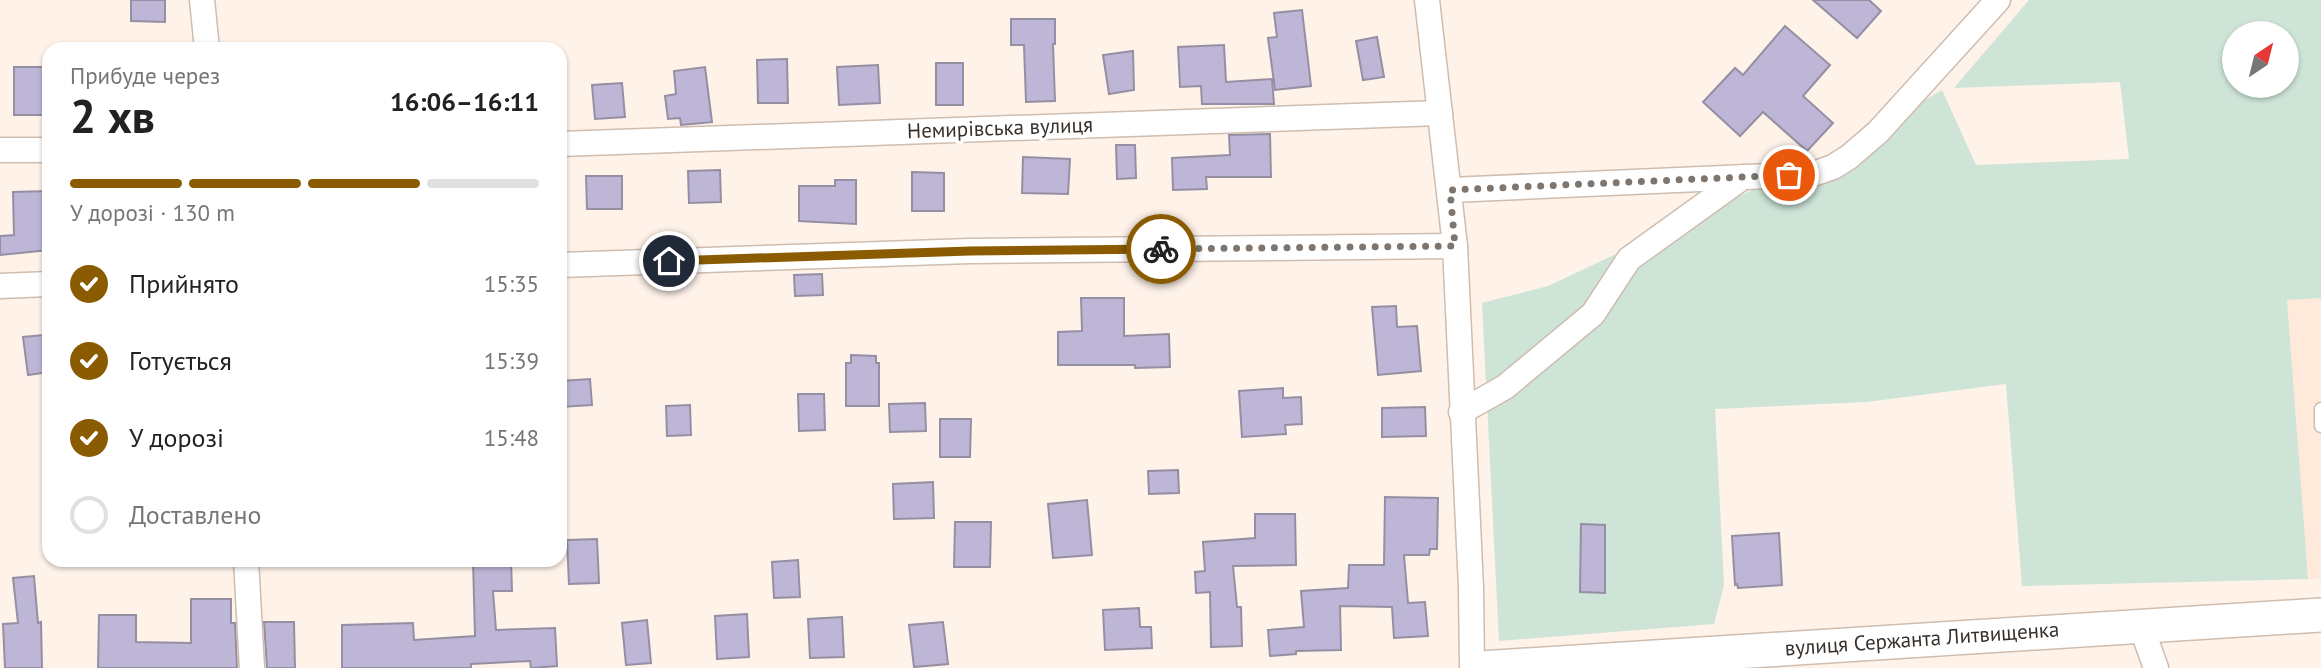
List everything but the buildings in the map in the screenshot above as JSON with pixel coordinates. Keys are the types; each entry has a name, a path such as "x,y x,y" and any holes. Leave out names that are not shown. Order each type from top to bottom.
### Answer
{"main road":[{"name":"вулиця Сержанта Литвищенка","path":"1480,668 2321,615"}],"street":[{"path":"202,0 206,42"},
{"path":"1427,0 1455,246 1471,587 1472,668"},
{"path":"1450,190 1816,173 1849,157 1878,132 1998,0"},
{"name":"Немирівська вулиця","path":"567,144 1440,113"},
{"path":"0,150 42,150"},
{"path":"1461,412 1505,387 1593,314 1629,259 1743,177"},
{"path":"567,265 970,251 1455,246"},
{"path":"0,286 42,284"},
{"path":"246,567 252,668"},
{"path":"2141,626 2156,668"}],"lane":[{"path":"2321,409 2321,426"}],"shaded area":[{"path":"2321,298 2321,579 2308,579 2287,300"}],"green space":[{"path":"2029,0 2321,0 2321,298 2287,300 2308,579 2022,586 2006,384 1866,402 1715,409 1724,585 1714,624 1499,641 1482,303 1548,286 1842,148 1942,90 1976,165 2129,159 2120,82 1954,88"}],"way so far":[{"path":"1161,249 1455,246 1450,190 1789,175"}],"route":[{"path":"669,261 970,251 1161,249"}]}
